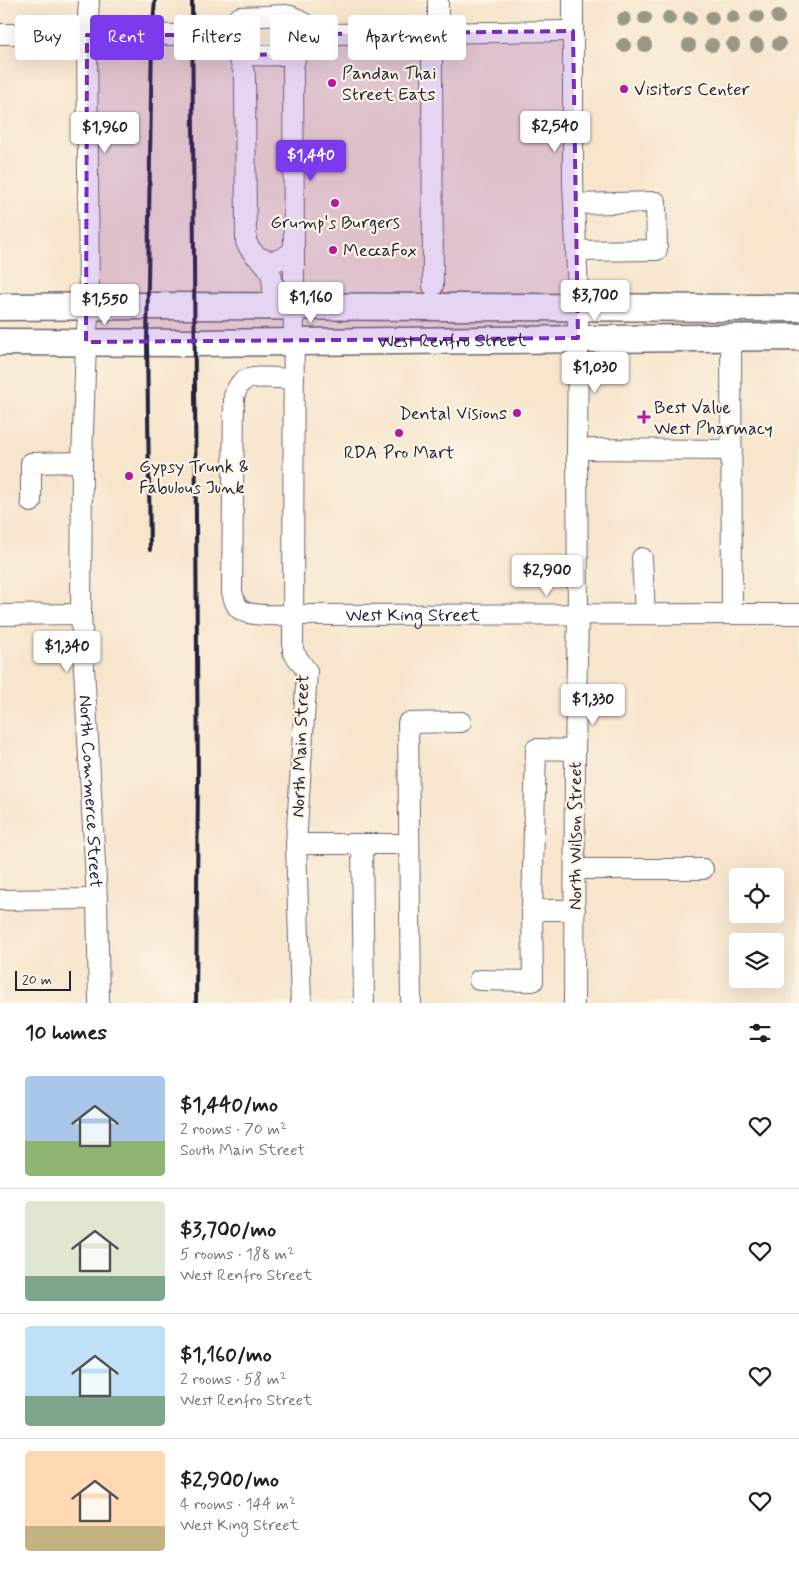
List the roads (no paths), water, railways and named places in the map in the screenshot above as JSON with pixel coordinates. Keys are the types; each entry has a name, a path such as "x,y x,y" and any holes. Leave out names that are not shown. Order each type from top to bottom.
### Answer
{"main road":[{"name":"West Renfro Street","path":"0,307 799,308"},
{"name":"West Renfro Street","path":"0,342 196,343 799,337"}],"street":[{"name":"North Commerce Street","path":"89,0 87,35 88,307 82,462 81,614 97,899 99,1003"},
{"path":"238,15 244,6 244,0"},
{"path":"293,0 298,15"},
{"path":"438,0 438,15"},
{"name":"North Wilson Street","path":"573,0 574,204 578,307 576,449 578,615 575,750 574,1003"},
{"path":"466,33 573,31"},
{"path":"0,34 174,35"},
{"path":"240,60 245,76 246,242 250,250 270,270 283,306"},
{"path":"283,306 294,248 293,68 295,60"},
{"path":"432,60 433,286"},
{"path":"574,204 656,202 657,250 576,251"},
{"path":"256,256 272,261 288,255 294,248"},
{"name":"North Main Street","path":"283,306 293,342 293,652 307,671 296,844 301,1003"},
{"path":"731,338 732,614"},
{"name":"West King Street","path":"294,379 249,378 242,382 234,396 232,592 234,603 242,611 257,614 294,615 799,614"},
{"path":"576,449 732,450"},
{"path":"31,502 30,463 82,462"},
{"path":"642,558 645,614"},
{"path":"0,615 81,614"},
{"path":"411,1003 408,723 461,722"},
{"path":"479,980 533,981 532,910 536,749 575,750"},
{"path":"296,844 409,844"},
{"path":"362,844 364,1003"},
{"path":"575,869 703,869"},
{"path":"0,900 97,899"},
{"path":"532,910 575,910"}],"railway":[{"path":"150,550 147,343 152,35 155,0"},
{"path":"192,0 198,781 196,1003"}],"place":[{"name":"Pandan Thai Street Eats","path":"332,83"},
{"name":"Visitors Center","path":"624,89"},
{"name":"Grump's Burgers","path":"335,203"},
{"name":"MeccaFox","path":"333,250"},
{"name":"Dental Visions","path":"517,413"},
{"name":"Best Value West Pharmacy","path":"644,417"},
{"name":"RDA Pro Mart","path":"399,433"},
{"name":"Gypsy Trunk & Fabulous Junk","path":"129,476"}]}
